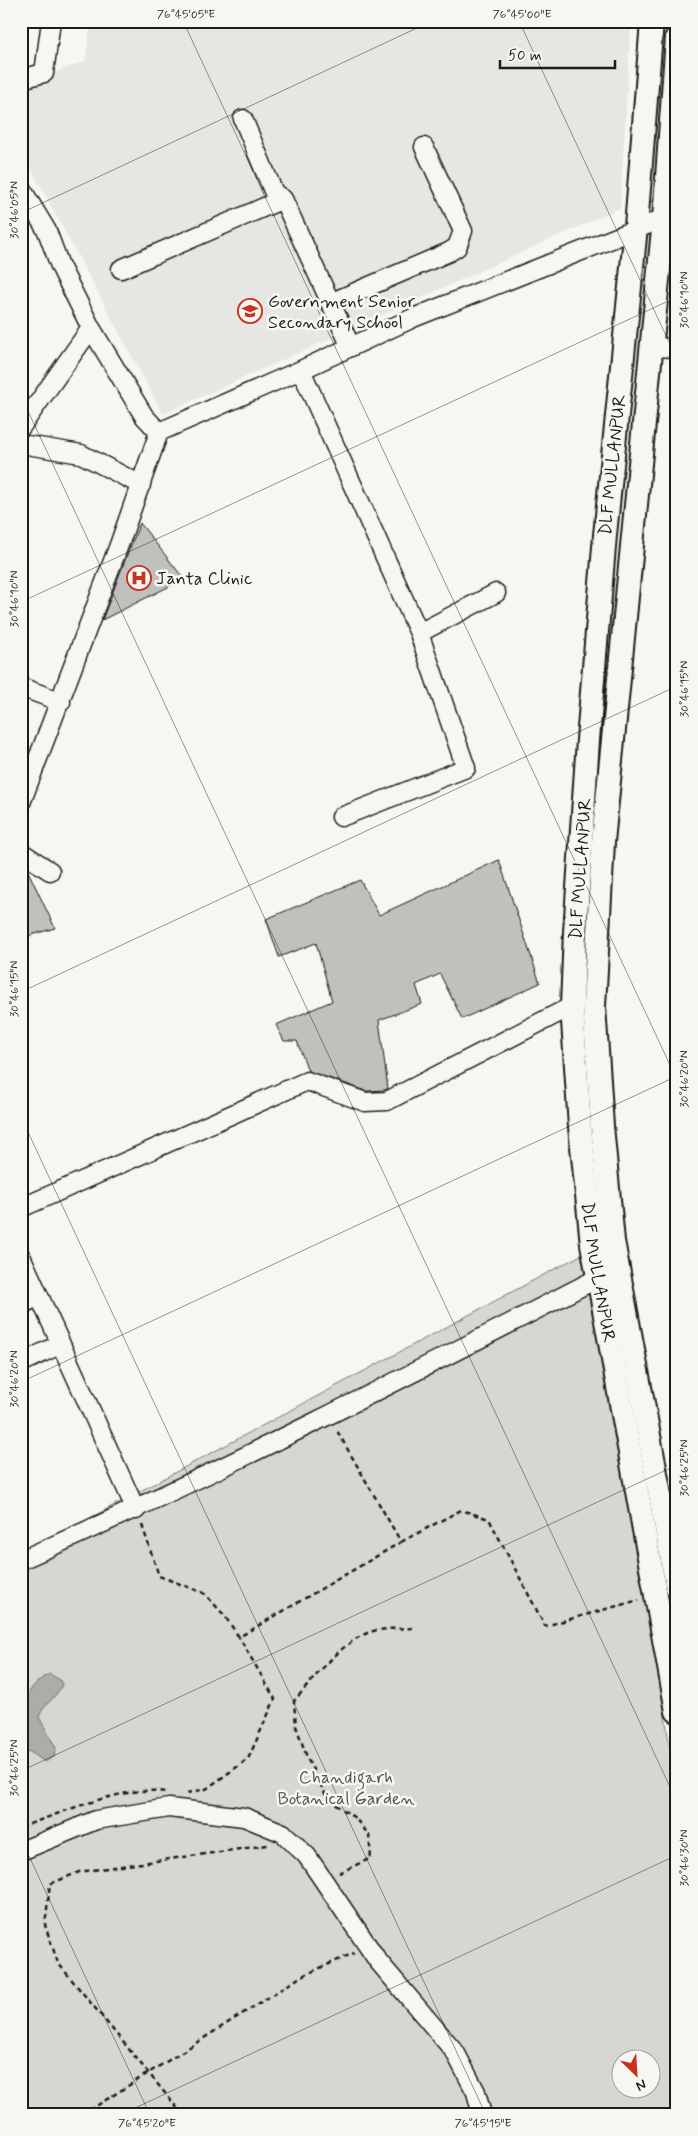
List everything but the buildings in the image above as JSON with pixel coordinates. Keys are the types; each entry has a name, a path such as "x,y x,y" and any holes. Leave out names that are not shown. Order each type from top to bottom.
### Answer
{"main road":[{"name":"DLF MULLANPUR","path":"652,21 636,227 605,535 588,740 572,1006 580,1127 592,1244 656,1595 669,1624 677,1711"},
{"name":"DLF MULLANPUR","path":"677,37 670,216 651,347 603,842 594,1006 602,1126 613,1241 677,1587"}],"street":[{"path":"21,79 44,73 51,21"},
{"path":"243,119 274,193 283,199 351,347"},
{"path":"330,303 456,247 463,231 424,147"},
{"path":"21,188 46,231 60,266 91,328 144,416 159,432"},
{"path":"121,269 283,199"},
{"path":"21,803 61,702 159,432 301,370 412,318 636,227 670,216"},
{"path":"21,427 91,328"},
{"path":"651,347 677,348"},
{"path":"301,370 419,633 466,768 341,817"},
{"path":"21,444 81,454 141,485"},
{"path":"419,633 496,593"},
{"path":"21,687 61,702"},
{"path":"21,852 50,871"},
{"path":"21,1208 307,1082 365,1102 387,1101 572,1006"},
{"path":"21,1256 136,1510"},
{"path":"21,1560 136,1510 328,1416 598,1278"},
{"path":"21,1305 39,1296"},
{"path":"21,1364 61,1344"},
{"path":"21,1851 96,1820 169,1808 244,1817 283,1833 307,1856 378,1960 455,2052 476,2092 482,2115"}],"path":[{"path":"328,1416 401,1542"},
{"path":"136,1510 159,1576 204,1593 224,1615 239,1637 275,1699 248,1759 206,1789 178,1795"},
{"path":"239,1637 401,1542 461,1510 489,1519 545,1626 656,1595"},
{"path":"324,1881 371,1858 369,1835 355,1818 328,1799 308,1760 299,1735 294,1702 322,1669 351,1642 377,1630 414,1628"},
{"path":"21,1826 101,1798 158,1790 172,1793"},
{"path":"183,2115 58,1963 45,1925 50,1884 79,1872 292,1841"},
{"path":"82,2115 302,1976 354,1953 363,1939"}],"shaded area":[{"name":"Government Senior Secondary School","path":"91,21 631,21 620,208 163,414 21,150 21,86 85,61"},
{"path":"50,1674 60,1680 62,1685 39,1717 56,1748 54,1757 45,1762 30,1752 21,1749 21,1727 27,1696 32,1687"}],"green space":[{"name":"Chandigarh Botanical Garden","path":"592,1249 677,1793 677,2115 21,2115 21,1555"}],"place":[{"name":"Government Senior Secondary School","path":"250,311"},
{"name":"Janta Clinic","path":"139,578"}]}
